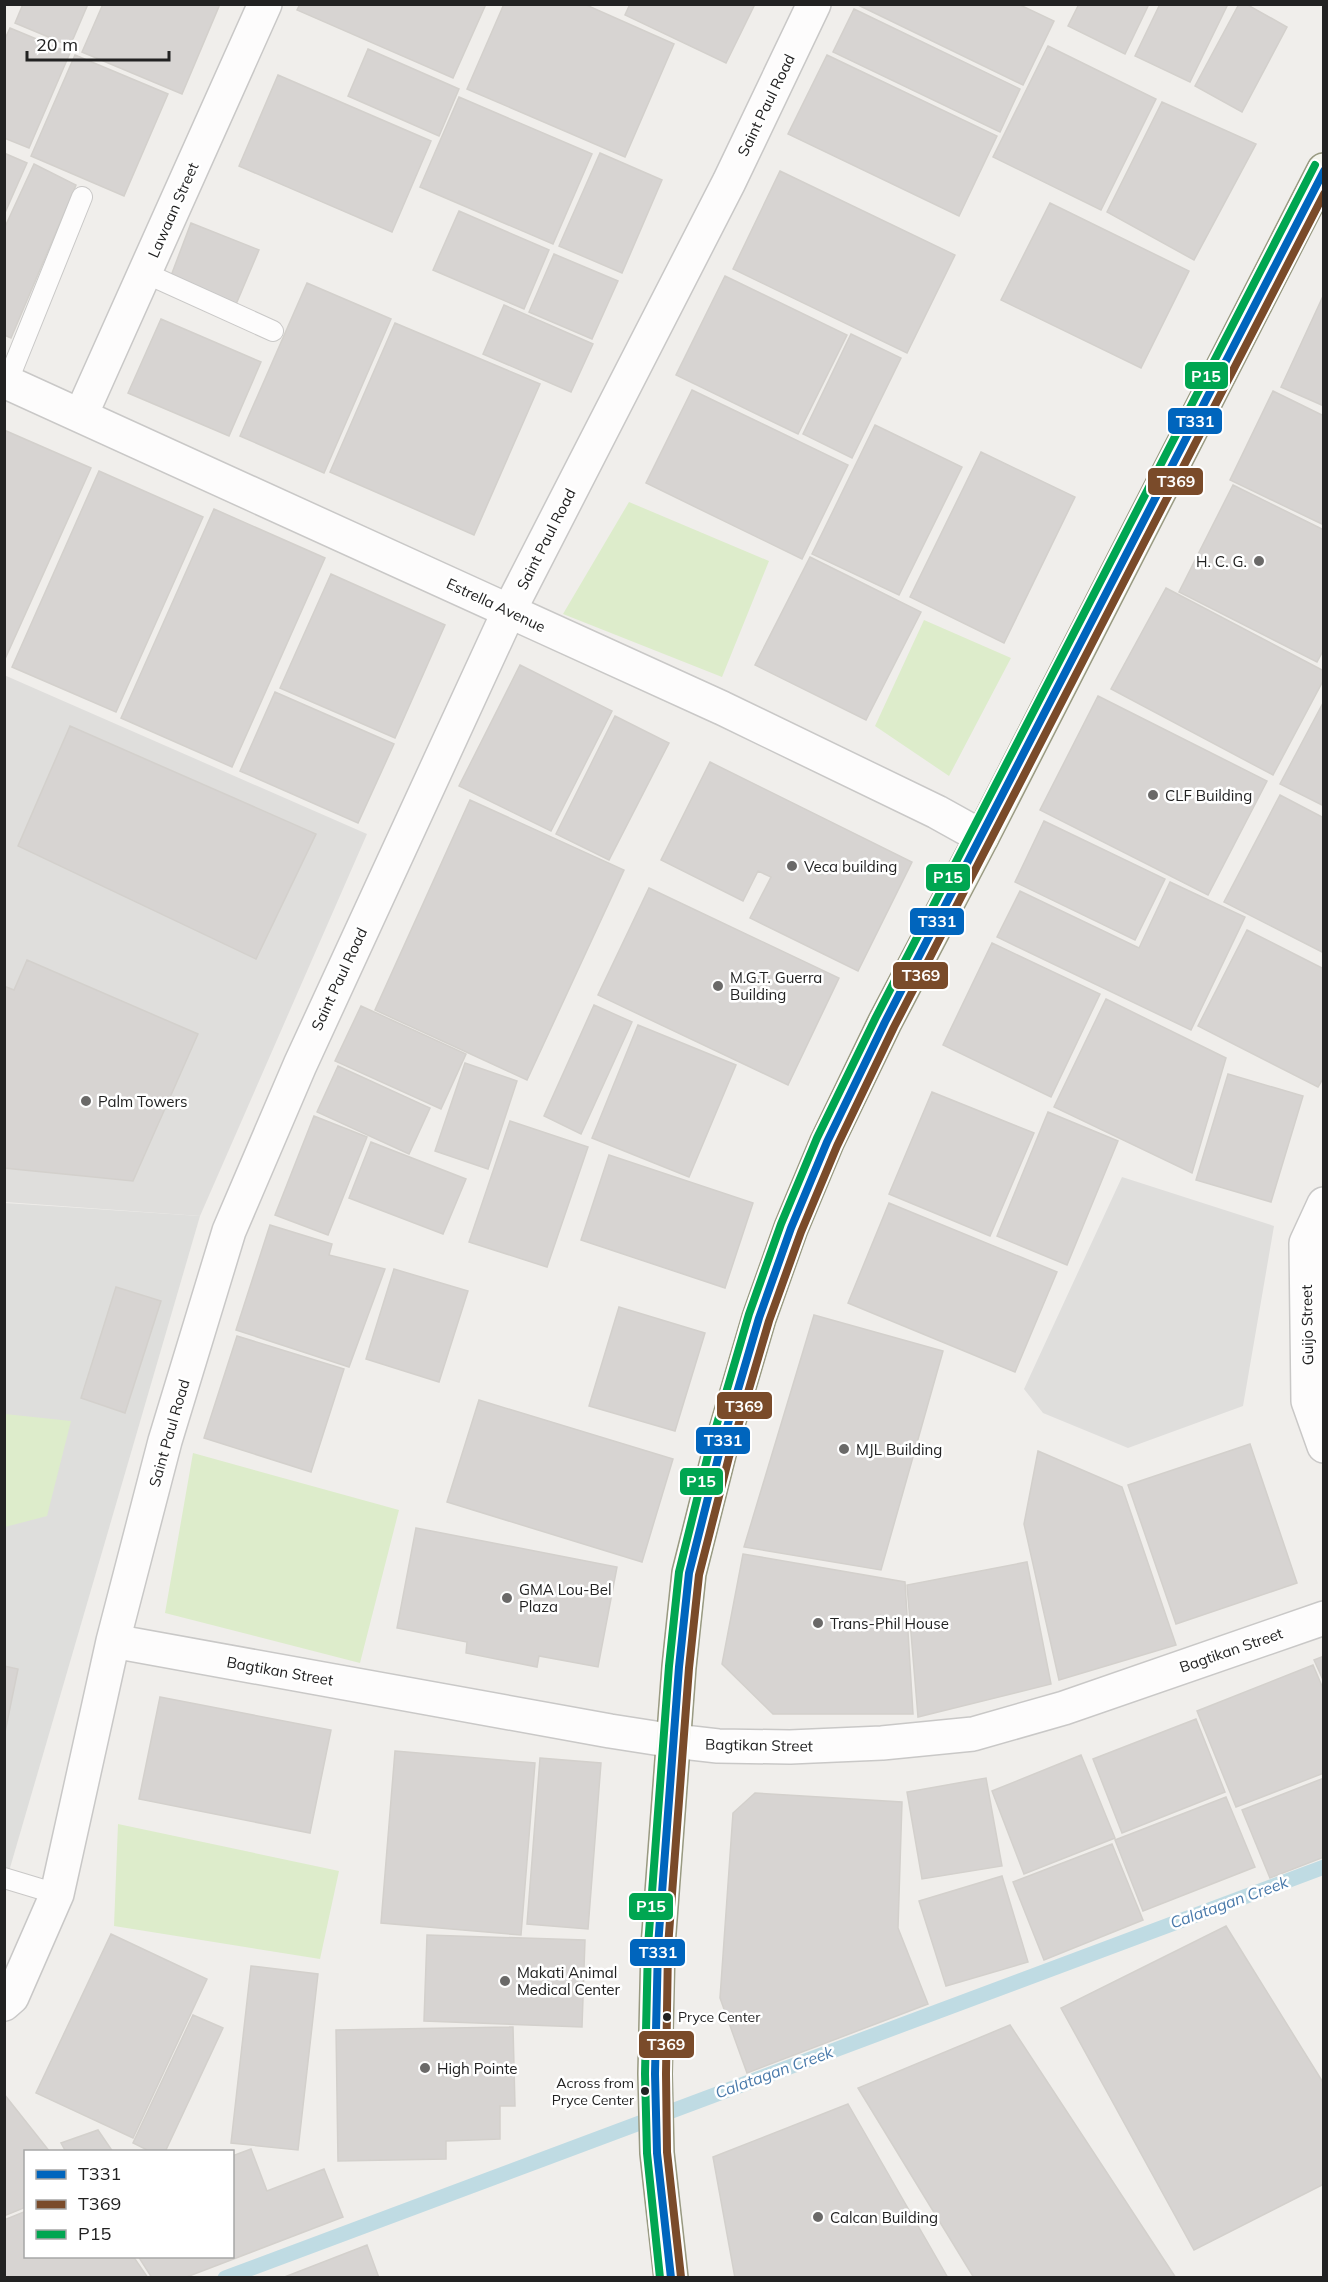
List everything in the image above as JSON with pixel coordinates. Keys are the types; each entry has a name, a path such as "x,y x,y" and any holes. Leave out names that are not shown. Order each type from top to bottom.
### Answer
{"main road":[{"path":"671,2277 657,2153 655,2074 658,1946 679,1667 689,1574 719,1454 759,1318 791,1228 827,1143 885,1022 1323,170"}],"street":[{"name":"Lawaan Street","path":"81,415 265,4"},
{"name":"Saint Paul Road","path":"4,2004 12,1996 57,1894 113,1641 165,1441 229,1231 300,1065 509,611 723,193 814,4"},
{"name":"Estrella Avenue","path":"6,382 732,712 937,812 982,837"},
{"name":"Guijo Street","path":"1323,1204 1306,1243 1308,1401 1323,1446"},
{"name":"Bagtikan Street","path":"113,1641 610,1731 718,1746 790,1747 882,1743 973,1734 1064,1708 1323,1618"}],"lane":[{"path":"6,382 82,196"},
{"path":"145,273 273,331"},
{"path":"4,1878 57,1894"}],"shaded area":[{"path":"4,675 367,834 200,1216 5,1202"},
{"path":"1122,1177 1274,1226 1243,1406 1128,1448 1043,1413 1024,1389"},
{"path":"5,1203 200,1216 5,1885"}],"green space":[{"path":"629,502 769,561 722,677 563,614"},
{"path":"924,620 1011,658 949,776 875,726"},
{"path":"5,1414 71,1421 47,1516 5,1527"},
{"path":"193,1453 399,1510 360,1663 165,1613"},
{"path":"118,1824 339,1871 320,1959 114,1926"}],"building":[{"path":"23,4 88,4 70,46 15,23"},
{"path":"103,4 220,4 182,94 82,52"},
{"path":"300,4 486,4 453,78 297,10"},
{"path":"504,4 584,4 674,44 625,157 467,89"},
{"path":"630,4 755,4 726,63 625,15"},
{"path":"856,4 1018,4 1054,21 1023,85"},
{"path":"1079,4 1149,4 1125,54 1068,26"},
{"path":"1160,4 1228,4 1190,82 1135,56"},
{"path":"1239,4 1246,4 1287,27 1242,112 1195,86"},
{"path":"854,9 1020,89 1000,132 833,52"},
{"path":"10,28 70,53 29,148 4,138 4,41"},
{"path":"1048,46 1156,99 1101,210 993,157"},
{"path":"368,49 459,89 439,136 348,96"},
{"path":"75,55 168,94 124,196 31,156"},
{"path":"827,55 997,136 959,216 788,134"},
{"path":"278,75 431,141 392,232 239,166"},
{"path":"459,97 592,154 553,244 420,187"},
{"path":"1162,102 1256,144 1194,260 1107,212"},
{"path":"4,153 27,163 4,215"},
{"path":"600,153 662,180 622,273 559,246"},
{"path":"34,164 76,185 11,338 4,335 4,229"},
{"path":"780,171 955,255 907,353 733,269"},
{"path":"1050,203 1189,271 1141,368 1001,300"},
{"path":"459,211 549,250 524,309 433,270"},
{"path":"191,223 259,250 234,309 169,281"},
{"path":"554,254 618,281 592,339 529,312"},
{"path":"725,276 847,335 798,434 676,375"},
{"path":"307,283 391,319 324,473 240,436"},
{"path":"1324,294 1324,406 1281,387"},
{"path":"504,305 593,344 571,392 483,354"},
{"path":"161,319 261,362 229,436 128,393"},
{"path":"395,323 540,384 474,535 330,472"},
{"path":"851,334 901,358 852,458 803,434"},
{"path":"692,390 848,465 802,559 646,483"},
{"path":"1273,391 1324,416 1324,525 1230,480"},
{"path":"875,425 962,467 899,595 812,554"},
{"path":"4,430 91,468 5,659 4,659"},
{"path":"981,452 1075,497 1004,643 910,597"},
{"path":"99,471 203,517 116,712 12,667"},
{"name":"H. C. G.","path":"1233,485 1324,530 1324,649 1317,662 1179,592"},
{"path":"214,509 325,558 232,767 121,718"},
{"path":"810,557 921,612 866,720 755,665"},
{"path":"331,574 445,625 395,738 280,688"},
{"path":"1166,588 1324,671 1324,679 1273,775 1111,689"},
{"path":"520,665 612,711 551,831 459,786"},
{"path":"275,692 394,744 358,823 240,771"},
{"name":"CLF Building","path":"1098,696 1267,781 1208,895 1040,810"},
{"path":"1324,701 1324,806 1280,784"},
{"path":"615,716 669,743 609,860 556,834"},
{"path":"70,726 316,834 256,959 18,846"},
{"name":"Veca building","path":"710,762 912,862 858,971 750,918 771,877 758,871 743,901 661,860"},
{"path":"1280,795 1324,818 1324,953 1224,902"},
{"path":"470,800 624,870 527,1080 375,1010"},
{"path":"1044,821 1165,879 1135,940 1015,882"},
{"path":"1170,882 1245,917 1191,1030 997,937 1020,891 1139,948"},
{"name":"M.G.T. Guerra Building","path":"649,888 839,978 788,1085 598,995"},
{"path":"1247,930 1324,969 1324,1077 1318,1087 1198,1026"},
{"path":"992,943 1100,994 1051,1097 943,1045"},
{"name":"Palm Towers","path":"27,960 198,1034 133,1181 4,1168 4,986 14,990"},
{"path":"1106,999 1226,1058 1192,1173 1054,1107"},
{"path":"594,1005 632,1022 581,1134 544,1116"},
{"path":"361,1006 466,1054 441,1109 335,1061"},
{"path":"638,1025 736,1065 689,1177 592,1138"},
{"path":"465,1063 517,1081 488,1169 435,1151"},
{"path":"338,1066 430,1108 409,1154 317,1112"},
{"path":"1228,1074 1303,1096 1271,1202 1196,1180"},
{"path":"932,1092 1034,1133 990,1236 889,1194"},
{"path":"1048,1112 1118,1141 1067,1265 997,1236"},
{"path":"314,1116 367,1137 328,1235 275,1215"},
{"path":"510,1121 588,1147 547,1267 469,1242"},
{"path":"371,1142 466,1179 443,1234 349,1198"},
{"path":"609,1155 753,1203 725,1288 581,1240"},
{"path":"889,1203 1057,1272 1015,1372 848,1303"},
{"path":"270,1225 332,1244 329,1255 385,1269 349,1367 236,1330"},
{"path":"394,1269 468,1291 439,1382 366,1359"},
{"path":"116,1287 161,1301 125,1413 81,1398"},
{"path":"619,1307 705,1333 675,1431 589,1406"},
{"name":"MJL Building","path":"814,1315 943,1351 881,1570 744,1547"},
{"path":"237,1336 344,1369 311,1472 204,1438"},
{"path":"479,1400 673,1459 642,1562 447,1502"},
{"path":"1250,1444 1297,1583 1176,1624 1128,1485"},
{"path":"1038,1451 1122,1487 1176,1645 1059,1680 1024,1524"},
{"name":"GMA Lou-Bel Plaza","path":"416,1528 617,1567 598,1667 539,1656 537,1667 466,1653 467,1642 397,1628"},
{"name":"Trans-Phil House","path":"743,1554 905,1582 913,1714 773,1714 722,1664"},
{"path":"1027,1562 1051,1684 918,1717 907,1585"},
{"path":"1324,1656 1324,1682 1314,1660"},
{"path":"1313,1665 1324,1691 1324,1773 1236,1807 1197,1711"},
{"path":"4,1666 18,1669 4,1737"},
{"path":"160,1697 331,1730 310,1833 139,1799"},
{"path":"1196,1719 1225,1792 1122,1833 1093,1759"},
{"path":"395,1751 535,1763 521,1935 381,1923"},
{"path":"1081,1755 1115,1838 1024,1874 992,1791"},
{"path":"540,1758 601,1763 588,1929 527,1924"},
{"path":"986,1778 1002,1866 922,1879 907,1792"},
{"path":"1324,1778 1324,1857 1270,1878 1242,1810"},
{"name":"Pryce Center","path":"755,1793 902,1802 898,1928 928,2004 747,2073 720,1998 733,1813"},
{"path":"1226,1797 1255,1867 1143,1911 1115,1840"},
{"path":"1112,1844 1143,1920 1044,1960 1013,1882"},
{"path":"1002,1876 1028,1962 946,1986 919,1901"},
{"path":"1226,1926 1324,2084 1324,2184 1194,2250 1061,2008"},
{"path":"111,1934 207,1979 133,2138 36,2093"},
{"name":"Makati Animal Medical Center","path":"427,1935 585,1940 582,2027 424,2021"},
{"path":"251,1966 318,1974 298,2150 231,2143"},
{"path":"193,2015 223,2028 166,2150 147,2150 133,2143"},
{"path":"1010,2025 1176,2278 974,2278 858,2088"},
{"name":"High Pointe","path":"513,2027 515,2106 500,2106 500,2139 446,2141 446,2159 338,2161 336,2030"},
{"path":"4,2094 48,2150 24,2150 24,2208 4,2216"},
{"name":"Calcan Building","path":"848,2104 948,2278 735,2278 713,2157"},
{"path":"98,2130 112,2150 65,2150 61,2143"},
{"path":"251,2149 267,2191 324,2169 343,2217 184,2278 152,2278 139,2258 234,2258 234,2155"},
{"path":"24,2212 24,2258 134,2258 148,2278 4,2278 4,2220"},
{"path":"367,2245 379,2278 282,2278"}],"waterway":[{"name":"Calatagan Creek","path":"225,2278 1324,1867"}],"transit line":[{"name":"P15","path":"660,2278 647,2153 645,2074 648,1946 669,1666 679,1572 709,1451 749,1314 781,1224 817,1138 876,1017 1315,165"},
{"name":"T331","path":"671,2278 657,2153 655,2074 658,1946 679,1667 689,1573 719,1454 759,1318 791,1228 827,1142 885,1022 1324,171"},
{"name":"T369","path":"681,2277 667,2152 666,2074 668,1947 689,1668 699,1575 729,1457 769,1321 801,1232 837,1146 894,1027 1324,194"}],"place":[{"name":"H. C. G.","path":"1259,561"},
{"name":"CLF Building","path":"1153,795"},
{"name":"Veca building","path":"792,866"},
{"name":"M.G.T. Guerra Building","path":"718,986"},
{"name":"Palm Towers","path":"86,1101"},
{"name":"MJL Building","path":"844,1449"},
{"name":"GMA Lou-Bel Plaza","path":"507,1598"},
{"name":"Trans-Phil House","path":"818,1623"},
{"name":"Makati Animal Medical Center","path":"505,1981"},
{"name":"Pryce Center","path":"667,2017"},
{"name":"High Pointe","path":"425,2068"},
{"name":"Across from Pryce Center","path":"645,2091"},
{"name":"Calcan Building","path":"818,2217"}]}
